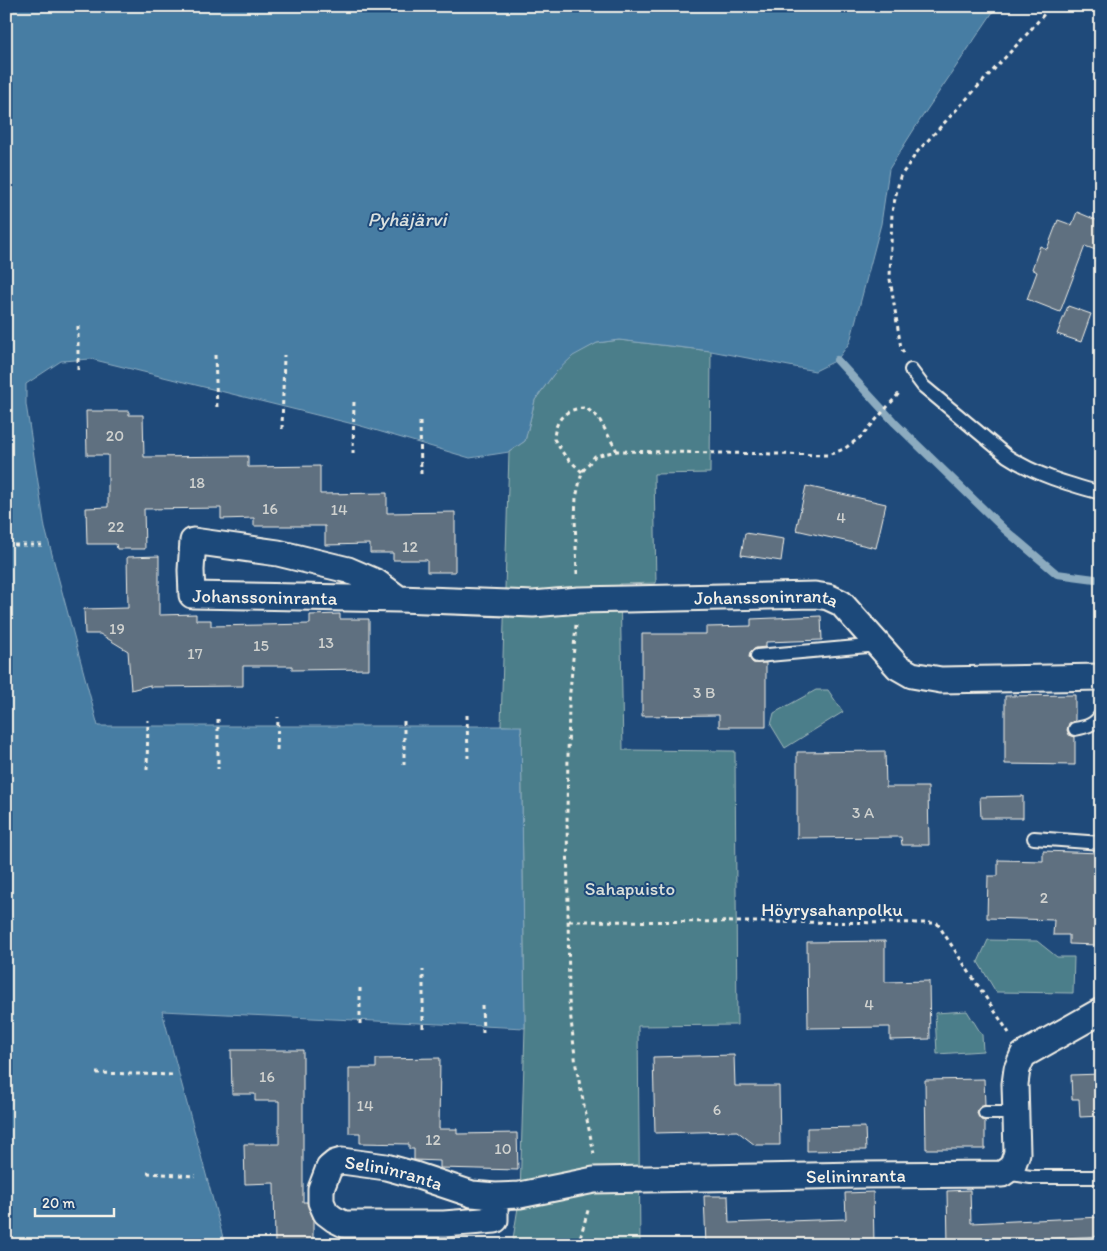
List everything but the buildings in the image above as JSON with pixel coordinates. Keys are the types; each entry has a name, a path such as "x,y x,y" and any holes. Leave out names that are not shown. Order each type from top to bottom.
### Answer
{"street":[{"name":"Johanssoninranta","path":"399,599 376,582 348,570 278,553 193,541 192,595 533,604 579,600 799,594 828,597 841,602 898,667 912,675 941,680 1101,678"},
{"path":"1005,1173 1012,1167 1017,1153 1015,1084 1017,1069 1023,1055 1101,1011"},
{"name":"Selininranta","path":"495,1196 495,1220 444,1224 344,1224 326,1213 321,1202 321,1189 330,1168 335,1163 347,1161 386,1167 472,1194 495,1196 520,1195 594,1180 860,1175 998,1175 1005,1173"}],"lane":[{"path":"911,370 923,386 1021,466 1101,493"},
{"path":"757,656 878,645"},
{"path":"1075,728 1089,726 1098,720 1101,714"},
{"path":"1034,838 1101,843"},
{"path":"985,1113 1016,1113"},
{"path":"1005,1173 1031,1177 1101,1177"}],"path":[{"path":"911,370 901,348 890,279 892,212 900,177 918,151 1051,6"},
{"path":"78,326 78,373"},
{"path":"215,355 216,408"},
{"path":"282,429 284,355"},
{"path":"578,1245 588,1212 594,1180 594,1156 576,1066 569,1001 568,703 579,600 575,518 576,498 582,472 595,456 617,451 828,454 844,449 862,436 900,393"},
{"path":"353,454 354,400"},
{"path":"582,472 558,447 554,439 558,422 570,410 586,408 598,417 617,451"},
{"path":"420,422 421,474"},
{"path":"6,546 42,545"},
{"path":"467,715 468,758"},
{"path":"278,717 278,750"},
{"path":"404,717 404,765"},
{"path":"218,719 218,769"},
{"path":"148,720 148,770"},
{"name":"Höyrysahanpolku","path":"569,921 937,923 1023,1055"},
{"path":"423,970 423,1028"},
{"path":"360,984 360,1024"},
{"path":"482,1005 483,1033"},
{"path":"96,1073 175,1075"},
{"path":"147,1173 196,1176"}],"green space":[{"name":"Sahapuisto","path":"619,340 711,351 710,473 654,474 656,583 620,584 623,750 735,751 737,1025 638,1026 640,1245 512,1245 520,1195 525,1028 521,727 501,726 509,452 525,441 535,400 553,375 573,355 597,343"},
{"path":"816,690 828,690 843,712 785,748 771,725 774,713"},
{"path":"988,940 1037,941 1057,957 1074,957 1073,993 996,992 978,962"},
{"path":"967,1011 982,1035 983,1051 937,1054 935,1013"}],"water":[{"name":"Pyhäjärvi","path":"6,6 997,6 889,169 881,224 850,342 837,360 815,371 711,351 619,340 597,343 573,356 553,375 535,400 525,441 509,452 470,458 361,426 91,359 61,361 26,384 26,404 45,528 98,726 521,726 525,1028 162,1011 225,1245 6,1245"}],"waterway":[{"path":"837,360 895,423 1004,529 1057,574 1095,579"}]}
